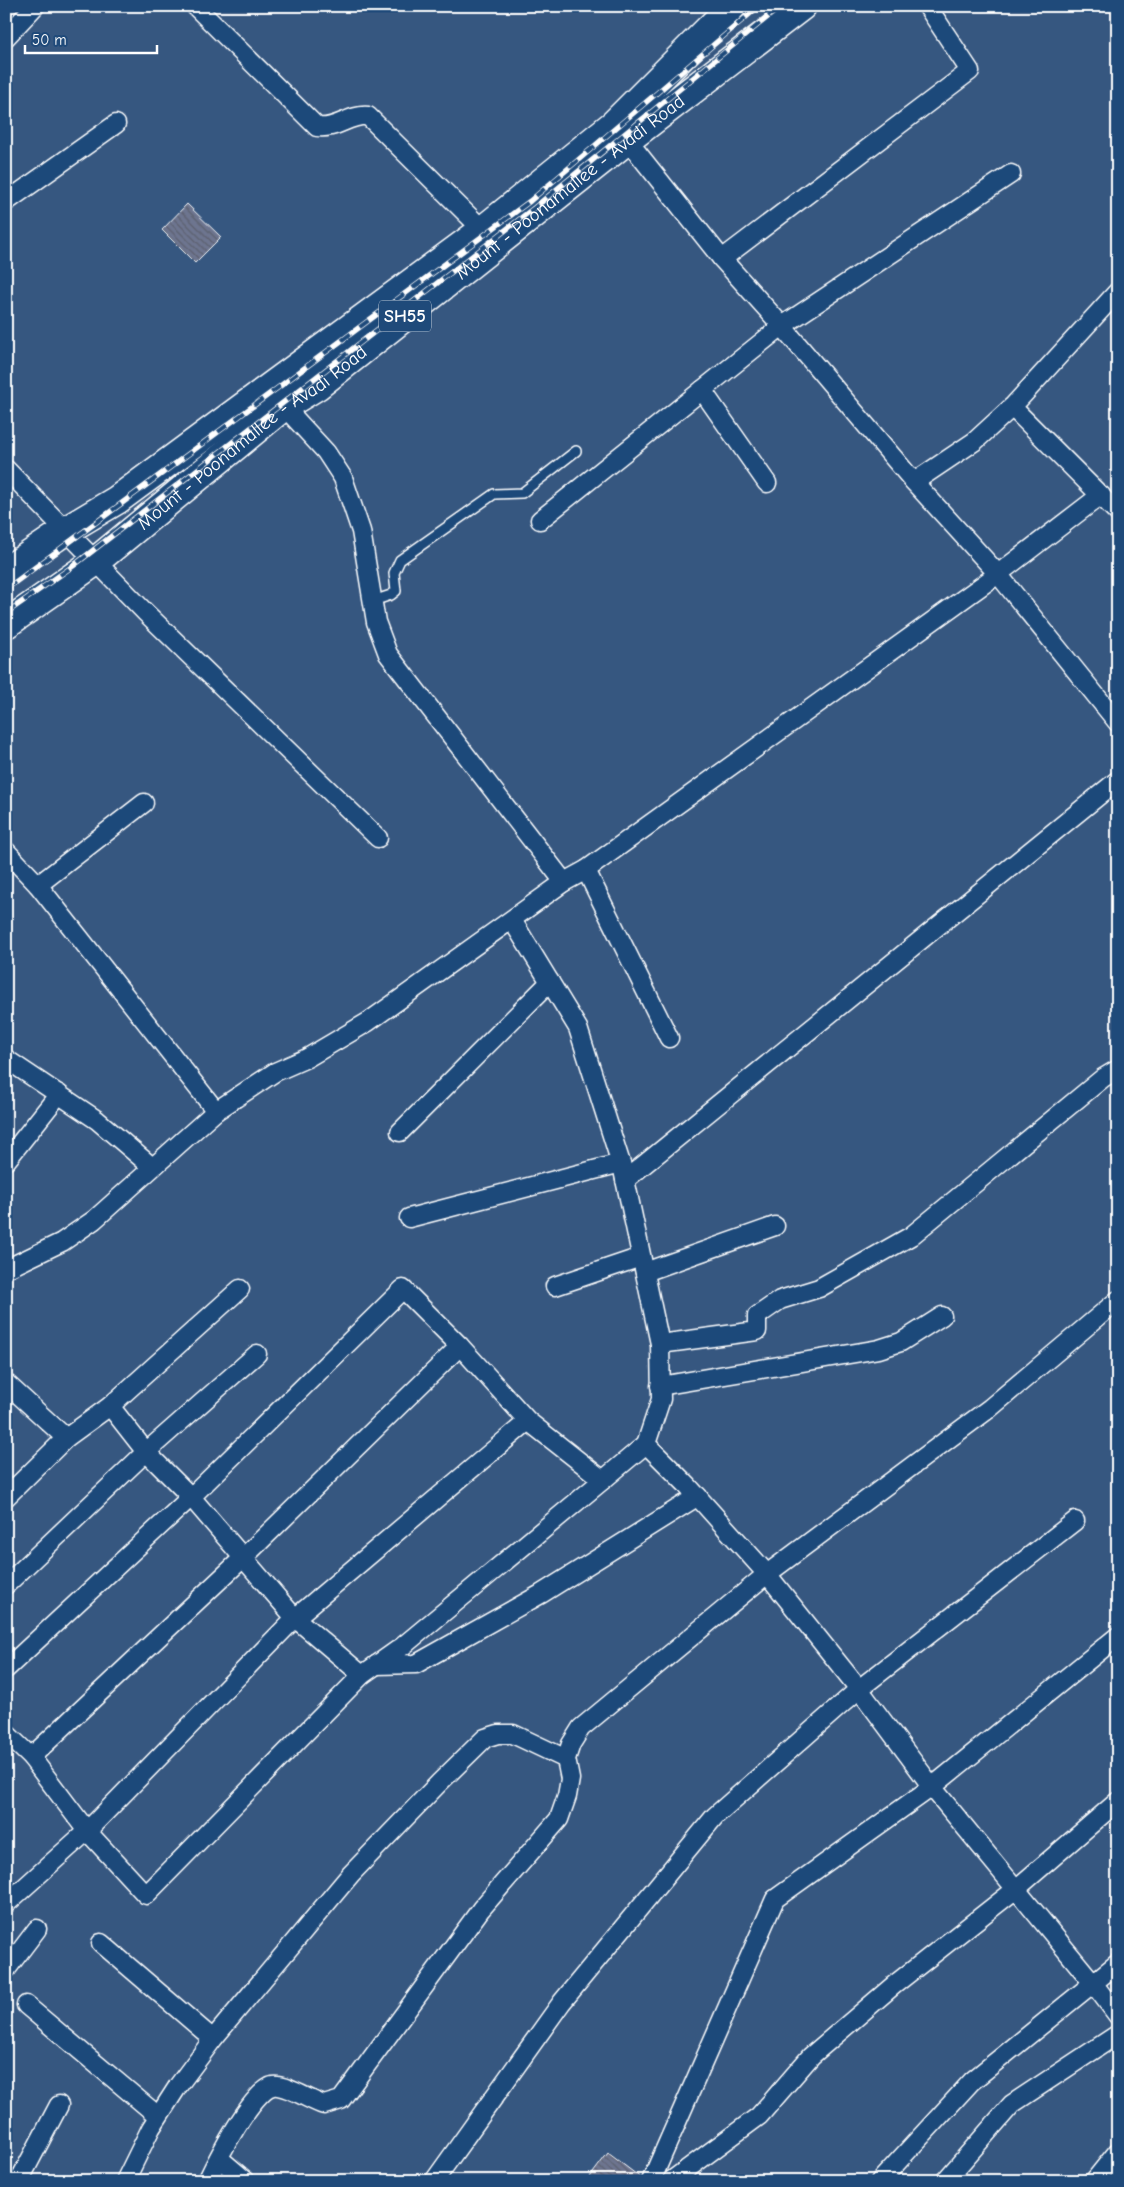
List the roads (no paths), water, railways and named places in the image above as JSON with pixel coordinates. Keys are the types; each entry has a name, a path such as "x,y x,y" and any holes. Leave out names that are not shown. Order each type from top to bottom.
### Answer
{"main road":[{"name":"Mount - Poonamallee - Avadi Road","path":"6,571 65,531 117,500 275,397 317,386 621,132 732,6"},
{"name":"Mount - Poonamallee - Avadi Road","path":"6,624 96,561 275,397 483,230 802,6"}],"street":[{"path":"6,37 34,6"},
{"path":"195,6 317,127 325,129 360,115 368,116 483,230"},
{"path":"722,259 970,71 927,6"},
{"path":"6,202 116,124"},
{"path":"621,132 722,259 782,326 914,482 998,574 1118,723"},
{"path":"540,520 782,326 1011,174"},
{"path":"914,482 975,441 1012,406 1118,291"},
{"path":"702,390 768,483"},
{"path":"275,397 326,452 342,478 361,531 376,622 388,654 564,882"},
{"path":"1012,406 1118,513"},
{"path":"6,469 145,612 378,838"},
{"path":"6,1268 62,1242 94,1220 216,1111 275,1072 307,1058 368,1022 564,882 586,870 998,574 1101,495"},
{"path":"625,1180 1118,780"},
{"path":"38,885 144,803"},
{"path":"6,851 38,885 216,1111"},
{"path":"586,870 669,1038"},
{"path":"6,1733 31,1757 86,1830 146,1894 369,1670 403,1646 646,1444 661,1399 660,1344 621,1163 578,1028 512,920"},
{"path":"400,1132 550,982"},
{"path":"6,1059 116,1134 152,1167"},
{"path":"660,1344 757,1332 757,1316 780,1300 819,1288 911,1236 1103,1078 1118,1069"},
{"path":"6,1161 58,1094"},
{"path":"409,1218 621,1163"},
{"path":"555,1286 643,1264 775,1226"},
{"path":"6,1497 66,1438 110,1406 240,1289"},
{"path":"6,1669 191,1497 403,1289 460,1346 528,1421 603,1480"},
{"path":"207,2181 246,2111 260,2094 272,2086 283,2088 324,2106 342,2100 481,1909 559,1819 567,1796 570,1779 566,1759 571,1744 581,1728 767,1574 990,1408 1117,1304"},
{"path":"660,1386 879,1350 900,1342 942,1316"},
{"path":"31,1757 244,1557 460,1346"},
{"path":"6,1584 146,1452 257,1354"},
{"path":"6,1383 66,1438"},
{"path":"110,1406 146,1452 191,1497 295,1618 369,1670 416,1664 541,1594 698,1496"},
{"path":"6,1904 86,1830 295,1618 528,1421"},
{"path":"646,1444 698,1496 767,1574 859,1689 932,1787 1118,2016"},
{"path":"434,2181 562,2002 715,1816 859,1689 1075,1521"},
{"path":"651,2181 775,1898 932,1787 1118,1636"},
{"path":"125,2181 158,2116 213,2039 351,1874 485,1738 498,1734 513,1734 566,1759"},
{"path":"670,2181 759,2116 811,2056 894,1985 1016,1889 1118,1801"},
{"path":"6,1970 37,1929"},
{"path":"101,1943 213,2039"},
{"path":"880,2181 972,2080 1118,1963"},
{"path":"26,2006 158,2116"},
{"path":"944,2181 1012,2104 1118,2034"},
{"path":"18,2181 59,2105"},
{"path":"1094,2181 1118,2151"},
{"path":"219,2158 246,2181"}],"lane":[{"path":"373,601 391,595 396,591 394,573 400,560 494,494 522,493 576,451"}],"railway":[{"path":"6,589 530,201 759,6"},
{"path":"6,613 73,566 534,208 781,6"}]}
